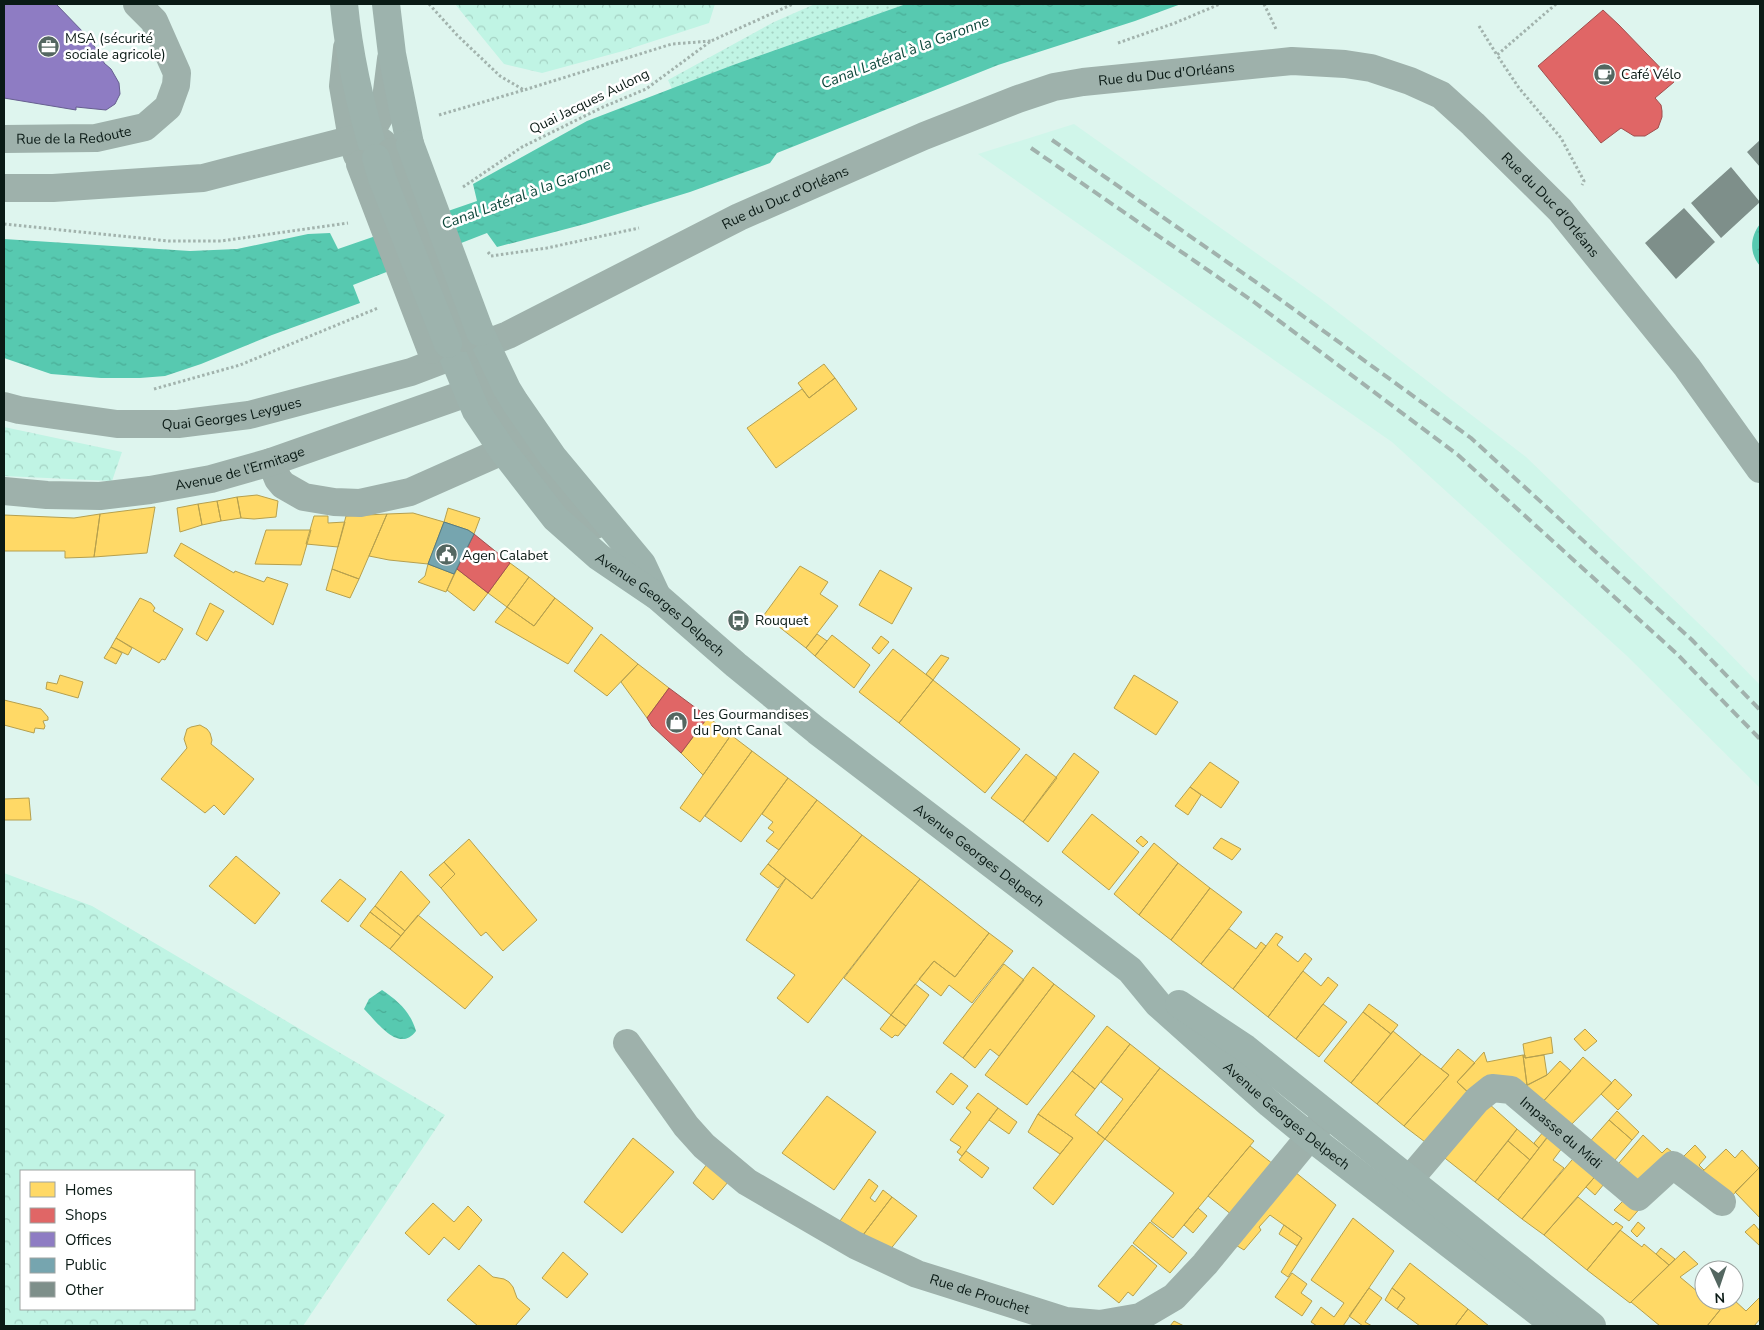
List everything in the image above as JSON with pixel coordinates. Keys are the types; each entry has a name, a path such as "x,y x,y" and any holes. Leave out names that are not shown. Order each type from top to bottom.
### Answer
{"main road":[{"path":"344,4 348,40 382,178 454,349 507,389 553,457 642,564 658,598"},
{"path":"386,4 392,54 376,149 454,349"},
{"name":"Avenue Georges Delpech","path":"454,349 476,411 514,446 554,518 599,557 658,598 817,731 1130,970 1158,1004 1270,1104 1310,1137 1556,1326"},
{"path":"1130,970 1245,1048 1592,1326"}],"street":[{"name":"Rue de la Redoute","path":"4,139 96,138 145,127 168,107 176,85 177,73 154,20 137,4"},
{"path":"4,188 53,188 203,178 376,149 385,107 392,54"},
{"name":"Rue du Duc d'Orléans","path":"454,349 508,335 739,217 924,136 1018,99 1054,88 1083,82 1292,61 1345,64 1370,68 1410,81 1441,96 1473,124 1560,210 1687,367 1760,470"},
{"name":"Quai Georges Leygues","path":"4,406 19,410 116,424 178,424 249,415 454,349"},
{"name":"Avenue de l’Ermitage","path":"4,491 47,495 100,496 150,490 211,478 271,462 469,392"},
{"path":"271,462 283,486 304,497 334,502 360,503 410,492 514,446 544,469 590,521 628,546"},
{"name":"Rue de Prouchet","path":"627,1043 686,1126 704,1146 747,1182 855,1245 908,1270 1066,1321 1100,1324 1140,1317 1174,1297 1205,1264 1327,1114"},
{"name":"Impasse du Midi","path":"1409,1180 1477,1100 1492,1088 1511,1090 1638,1196 1673,1165 1722,1202"}],"path":[{"path":"428,4 500,76 524,90"},
{"name":"Quai Jacques Aulong","path":"457,191 522,147 603,107 646,89 711,41 793,4"},
{"path":"1264,4 1278,34"},
{"path":"1498,55 1556,4"},
{"path":"1479,26 1519,88 1561,138 1584,181 1560,210"},
{"path":"436,116 672,44 711,41"},
{"path":"4,224 169,240 221,241 307,228 334,226 355,221"},
{"path":"484,248 491,256 547,248 640,227"},
{"path":"144,391 240,365 383,306"}],"shaded area":[{"path":"1074,124 1321,299 1526,457 1721,645 1760,685 1760,788 1627,656 1392,442 978,154"}],"green space":[{"path":"455,4 715,4 709,23 623,51 542,73 504,64"},
{"path":"815,4 906,4 733,65 672,89 668,80 774,22"},
{"path":"4,427 122,452 112,481 4,476"},
{"path":"4,873 92,906 445,1115 303,1326 4,1326"}],"water":[{"name":"Canal Latéral à la Garonne","path":"906,4 1181,4 1135,21 998,65 777,153 770,163 690,192 585,224 497,247 487,233 353,285 360,303 165,376 101,378 51,374 4,358 4,239 190,251 237,249 308,234 330,233 338,249 477,201 473,184 587,121 733,65"},
{"path":"1760,224 1760,266 1754,256 1752,245 1754,234"},
{"path":"382,990 407,1012 416,1031 409,1037 403,1039 396,1038 388,1034 364,1009 369,999"}],"building: Homes":[{"path":"824,364 835,378 809,398 798,383"},
{"path":"835,378 857,409 776,468 747,428 802,389 809,398"},
{"path":"257,495 278,501 276,517 241,518 237,497"},
{"path":"237,497 241,518 221,521 217,501"},
{"path":"217,501 221,521 202,525 198,504"},
{"path":"198,504 202,525 180,532 177,508"},
{"path":"155,507 147,553 94,557 100,514"},
{"path":"448,508 480,518 474,534 444,522"},
{"path":"413,513 444,522 428,564 369,556 387,514"},
{"path":"100,514 94,557 65,558 65,551 4,551 4,515 74,518"},
{"path":"387,514 359,579 332,569 346,516"},
{"path":"314,516 328,516 328,523 345,522 338,547 306,544"},
{"path":"266,530 311,530 301,565 255,564"},
{"path":"181,543 234,573 235,571 264,582 267,577 288,584 273,625 174,556"},
{"path":"510,563 529,577 507,607 488,593"},
{"path":"428,564 454,574 446,592 418,582 425,576"},
{"path":"800,566 828,582 820,594 838,606 806,648 764,615"},
{"path":"332,569 359,579 350,598 326,590"},
{"path":"457,569 488,593 474,611 447,590"},
{"path":"880,570 912,588 892,624 859,605"},
{"path":"529,577 555,598 534,626 507,607"},
{"path":"140,598 151,603 155,608 153,611 183,629 165,660 162,659 159,663 116,638"},
{"path":"555,598 593,628 568,664 495,622 507,607 534,626"},
{"path":"210,603 224,611 207,641 196,634"},
{"path":"601,634 638,664 607,696 574,671"},
{"path":"817,634 827,641 815,656 806,648"},
{"path":"832,635 870,665 854,688 815,656"},
{"path":"881,636 889,642 879,654 872,648"},
{"path":"116,638 132,648 128,655 111,647"},
{"path":"111,647 122,653 116,664 104,658"},
{"path":"893,649 933,680 899,723 859,692"},
{"path":"941,655 949,658 933,680 926,674"},
{"path":"638,664 669,688 647,718 621,682"},
{"path":"60,675 83,682 78,698 46,689 47,682 57,684"},
{"path":"1134,675 1178,702 1156,735 1114,708"},
{"path":"933,680 1020,749 985,793 899,723"},
{"path":"4,700 41,709 48,717 48,720 43,721 44,729 35,728 34,733 4,725"},
{"path":"708,717 731,735 703,775 681,753"},
{"path":"200,725 210,733 211,744 254,779 224,815 214,805 205,813 161,779 187,748 184,739 187,729"},
{"path":"731,735 752,751 700,822 680,808"},
{"path":"752,751 788,778 741,842 705,816"},
{"path":"1074,753 1099,772 1048,842 1023,822"},
{"path":"1026,754 1057,778 1023,822 991,798"},
{"path":"1210,762 1239,782 1221,808 1190,787"},
{"path":"788,778 817,800 779,850 766,841 774,832 768,828 773,822 762,814"},
{"path":"1190,787 1201,795 1188,815 1175,806"},
{"path":"29,798 31,820 4,820 4,799"},
{"path":"817,800 862,835 812,899 768,864"},
{"path":"1092,814 1139,852 1109,890 1062,852"},
{"path":"862,835 920,879 808,1023 777,998 795,975 746,940 786,878 812,899"},
{"path":"1141,836 1148,842 1143,847 1136,841"},
{"path":"1221,838 1241,849 1232,860 1213,848"},
{"path":"469,839 537,920 503,951 486,932 481,936 441,888 455,874 444,862"},
{"path":"1154,843 1178,863 1139,915 1114,894"},
{"path":"236,856 280,893 255,924 209,886"},
{"path":"444,862 455,874 441,888 429,875"},
{"path":"1178,863 1210,888 1171,940 1139,915"},
{"path":"768,864 786,878 778,888 760,874"},
{"path":"401,871 430,902 405,931 375,906"},
{"path":"340,879 366,899 348,922 321,901"},
{"path":"920,879 989,933 955,977 934,961 891,1015 844,978"},
{"path":"1210,888 1242,912 1201,964 1171,940"},
{"path":"375,906 405,931 401,936 370,912"},
{"path":"370,912 401,936 390,949 360,926"},
{"path":"418,915 493,977 465,1009 390,949"},
{"path":"1229,929 1256,949 1261,942 1266,946 1233,989 1201,964"},
{"path":"989,933 1013,951 972,1003 949,985 941,996 919,979 934,961 955,977"},
{"path":"1276,933 1283,937 1277,945 1298,962 1305,953 1312,959 1268,1017 1233,989"},
{"path":"1004,964 1024,980 963,1058 943,1043"},
{"path":"1033,967 1054,984 999,1056 990,1049 975,1068 963,1058"},
{"path":"1303,971 1321,986 1328,977 1338,985 1296,1039 1268,1017"},
{"path":"915,984 929,995 906,1026 891,1015"},
{"path":"1054,984 1095,1016 1027,1105 985,1075"},
{"path":"1323,1004 1347,1022 1319,1057 1296,1039"},
{"path":"1369,1004 1398,1025 1391,1034 1363,1012"},
{"path":"1363,1012 1391,1034 1351,1083 1324,1061"},
{"path":"891,1015 906,1026 898,1036 895,1035 892,1038 880,1029"},
{"path":"1107,1026 1130,1044 1095,1089 1072,1071"},
{"path":"1585,1029 1597,1041 1585,1051 1574,1039"},
{"path":"1393,1031 1421,1054 1377,1104 1351,1083"},
{"path":"1551,1037 1553,1053 1525,1058 1523,1044"},
{"path":"1130,1044 1160,1068 1105,1139 1097,1133 1123,1099 1101,1082"},
{"path":"1458,1049 1475,1063 1457,1082 1472,1096 1429,1145 1404,1126 1449,1075 1441,1069"},
{"path":"1484,1052 1487,1062 1523,1055 1527,1085 1490,1078 1472,1096 1457,1082"},
{"path":"1421,1054 1449,1075 1404,1126 1377,1104"},
{"path":"1523,1055 1525,1055 1525,1058 1544,1055 1547,1075 1527,1085"},
{"path":"1583,1057 1612,1083 1567,1129 1539,1106"},
{"path":"1560,1061 1571,1071 1539,1106 1526,1086 1547,1075"},
{"path":"1160,1068 1254,1141 1173,1238 1151,1221 1174,1193 1105,1139"},
{"path":"1072,1071 1095,1089 1075,1115 1105,1139 1053,1205 1033,1188 1073,1138 1038,1114"},
{"path":"951,1073 968,1086 953,1105 936,1092"},
{"path":"1615,1079 1632,1095 1618,1110 1601,1094"},
{"path":"978,1093 998,1108 962,1156 957,1152 961,1147 950,1140 971,1112 966,1108"},
{"path":"827,1096 876,1132 834,1190 782,1153"},
{"path":"1488,1103 1517,1129 1475,1182 1441,1155"},
{"path":"998,1108 1017,1122 1009,1134 989,1120"},
{"path":"1617,1111 1639,1132 1632,1140 1609,1120"},
{"path":"1038,1114 1073,1138 1060,1154 1028,1132"},
{"path":"1609,1120 1632,1140 1609,1167 1586,1146"},
{"path":"1549,1125 1553,1129 1539,1148 1534,1143"},
{"path":"1517,1129 1539,1148 1530,1160 1508,1141"},
{"path":"1551,1133 1565,1144 1553,1160 1564,1168 1522,1219 1498,1200"},
{"path":"1643,1135 1662,1153 1667,1148 1672,1152 1632,1186 1613,1170"},
{"path":"633,1138 674,1172 622,1233 584,1202"},
{"path":"1508,1141 1530,1160 1498,1200 1475,1182"},
{"path":"1695,1145 1706,1157 1699,1165 1704,1170 1697,1178 1680,1160"},
{"path":"1250,1146 1273,1164 1232,1215 1208,1196"},
{"path":"1726,1149 1735,1158 1742,1150 1759,1168 1727,1201 1700,1174"},
{"path":"966,1151 989,1168 982,1178 959,1160"},
{"path":"1577,1154 1599,1172 1544,1235 1522,1219"},
{"path":"707,1164 728,1182 713,1200 693,1183"},
{"path":"1760,1167 1760,1218 1735,1192"},
{"path":"1295,1172 1336,1205 1288,1277 1281,1272 1302,1238 1270,1215 1259,1227 1261,1230 1244,1250 1234,1244"},
{"path":"1599,1172 1608,1179 1595,1195 1586,1187"},
{"path":"869,1179 878,1186 870,1198 875,1202 883,1190 892,1197 863,1235 840,1221"},
{"path":"1629,1195 1642,1206 1629,1221 1614,1210"},
{"path":"892,1197 917,1216 889,1251 863,1235"},
{"path":"1578,1197 1613,1225 1616,1222 1623,1227 1587,1270 1544,1235"},
{"path":"433,1203 454,1222 468,1206 482,1220 459,1250 444,1237 429,1255 405,1233"},
{"path":"1198,1208 1207,1216 1193,1233 1184,1225"},
{"path":"1353,1218 1394,1251 1343,1326 1317,1326 1311,1322 1321,1307 1334,1317 1344,1303 1311,1280"},
{"path":"1150,1222 1187,1253 1170,1273 1133,1243"},
{"path":"1638,1222 1645,1228 1637,1237 1631,1231"},
{"path":"1754,1224 1760,1231 1760,1246 1745,1232"},
{"path":"1284,1225 1302,1238 1297,1246 1279,1234"},
{"path":"1620,1230 1642,1247 1644,1244 1669,1265 1630,1303 1587,1270"},
{"path":"1132,1245 1157,1266 1133,1296 1128,1292 1119,1303 1098,1286"},
{"path":"1661,1248 1675,1259 1669,1265 1656,1254"},
{"path":"1684,1251 1694,1260 1694,1267 1680,1277 1694,1289 1694,1310 1720,1310 1707,1326 1660,1326 1631,1302"},
{"path":"563,1252 588,1274 567,1298 542,1278"},
{"path":"1410,1263 1468,1309 1455,1326 1420,1326 1397,1309 1405,1298 1392,1288"},
{"path":"479,1265 493,1277 509,1282 517,1298 530,1309 515,1326 478,1326 447,1300"},
{"path":"1292,1273 1307,1284 1301,1293 1312,1301 1302,1316 1275,1297"},
{"path":"1369,1288 1382,1298 1365,1322 1372,1326 1363,1326 1349,1316"},
{"path":"1392,1288 1405,1298 1397,1309 1385,1300"},
{"path":"1760,1297 1760,1319 1754,1326 1707,1326 1720,1310 1744,1309 1746,1311"},
{"path":"1468,1309 1489,1326 1455,1326"},
{"path":"1174,1321 1184,1326 1170,1326"}],"building: Shops":[{"name":"Café Vélo","path":"1603,10 1674,82 1655,98 1661,105 1662,111 1658,128 1645,136 1634,136 1621,128 1601,143 1538,66"},
{"path":"474,534 510,563 488,593 457,569"},
{"name":"Les Gourmandises du Pont Canal","path":"669,688 708,717 681,753 652,726 647,718"}],"building: Offices":[{"name":"MSA (sécurité sociale agricole)","path":"4,4 56,4 85,34 103,58 104,63 111,69 119,83 120,94 115,104 106,110 76,107 76,110 4,98"}],"building: Public":[{"path":"444,522 474,534 454,574 428,564"}],"building: Other":[{"path":"1760,140 1760,167 1747,152"},
{"path":"1731,167 1760,202 1721,238 1691,203"},
{"path":"1684,208 1715,242 1676,279 1645,243"}],"railway":[{"path":"1052,140 1263,287 1471,438 1692,640 1760,710"},
{"path":"1031,148 1254,302 1458,455 1676,653 1760,739"}],"place":[{"name":"MSA (sécurité sociale agricole)","path":"49,46"},
{"name":"Café Vélo","path":"1605,74"},
{"name":"Agen Calabet","path":"446,555"},
{"name":"Rouquet","path":"739,620"},
{"name":"Les Gourmandises du Pont Canal","path":"677,722"}]}
